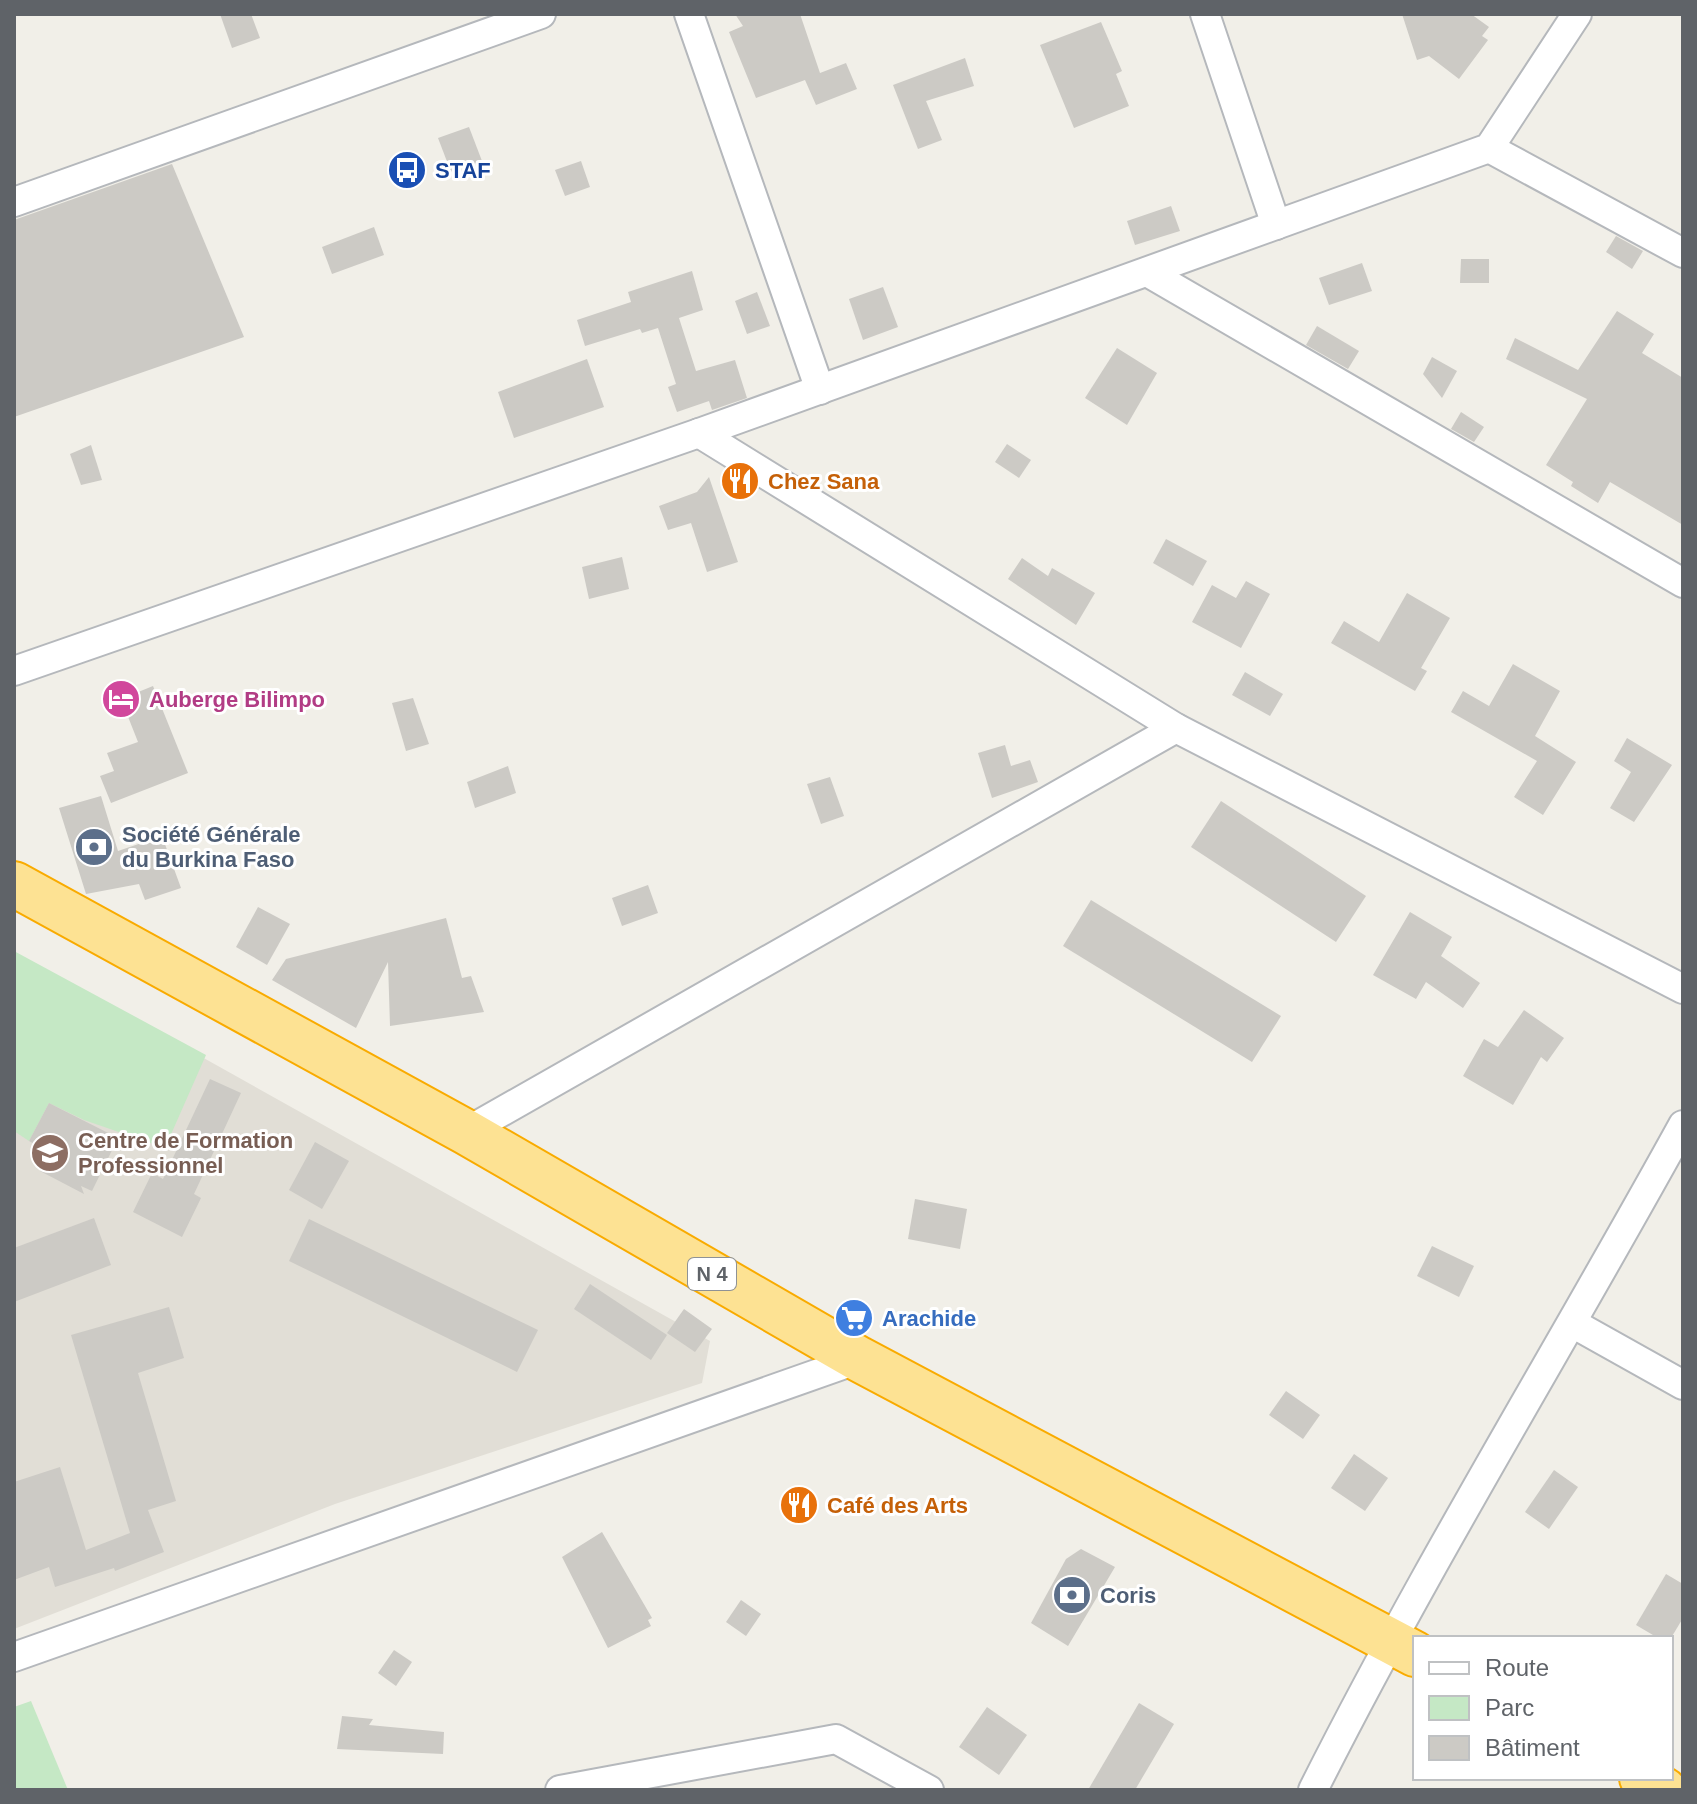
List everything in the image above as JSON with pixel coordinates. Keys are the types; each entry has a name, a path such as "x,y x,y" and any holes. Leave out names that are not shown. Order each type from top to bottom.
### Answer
{"highway":[{"name":"N 4","path":"14,884 466,1132 859,1359 1402,1647"},
{"path":"1646,1780 1664,1790"}],"street":[{"path":"14,202 541,14"},
{"path":"689,14 820,390"},
{"path":"1205,14 1276,225"},
{"path":"14,671 699,433 1489,148 1577,14"},
{"path":"1489,148 1683,253"},
{"path":"1147,272 1683,583"},
{"path":"699,433 1176,728 1683,989"},
{"path":"466,1132 1176,728"},
{"path":"1313,1790 1402,1647 1683,1125"},
{"path":"1574,1324 1683,1385"},
{"path":"14,1657 859,1359"},
{"path":"560,1790 836,1739 929,1790"}],"shaded area":[{"path":"14,952 710,1341 702,1383 335,1504 14,1629"}],"green space":[{"path":"14,951 206,1055 165,1148 84,1120 49,1103 29,1141 14,1131"},
{"path":"31,1701 68,1790 14,1790 14,1707"}],"building":[{"path":"220,14 251,14 260,38 232,48"},
{"path":"735,14 800,14 820,73 846,63 857,89 816,105 805,80 756,98 729,32 743,26"},
{"path":"1402,14 1471,14 1489,27 1482,36 1488,40 1459,79 1429,56 1417,60"},
{"path":"1101,22 1122,71 1116,74 1129,106 1074,128 1040,45"},
{"path":"965,58 974,86 926,101 942,140 918,149 893,85"},
{"path":"469,127 482,161 451,172 438,138"},
{"path":"581,161 590,187 565,196 555,170"},
{"path":"172,164 244,337 14,417 14,220"},
{"path":"1171,206 1180,231 1135,245 1127,221"},
{"path":"374,227 384,255 332,274 322,247"},
{"path":"1616,236 1643,251 1632,269 1606,252"},
{"path":"1461,259 1489,259 1489,283 1460,283"},
{"path":"1362,263 1372,291 1329,305 1319,278"},
{"path":"692,271 703,310 679,318 696,371 735,360 747,398 712,410 709,401 677,412 668,387 676,384 658,328 642,333 640,329 585,346 577,320 631,302 628,292"},
{"path":"883,287 898,327 863,340 849,299"},
{"path":"757,292 770,326 747,334 735,301"},
{"path":"1617,311 1654,334 1642,353 1683,378 1683,525 1610,482 1598,503 1546,465 1587,399 1506,359 1515,338 1578,370"},
{"path":"1317,326 1359,351 1348,369 1306,345"},
{"path":"1117,348 1157,373 1127,425 1085,398"},
{"path":"1432,357 1457,371 1442,398 1423,374"},
{"path":"587,359 604,407 514,438 498,392"},
{"path":"1461,412 1484,427 1474,442 1451,429"},
{"path":"1007,444 1031,460 1019,478 995,462"},
{"path":"91,445 102,480 81,485 70,454"},
{"path":"709,477 738,562 707,572 691,523 668,530 659,506 697,492"},
{"path":"1166,539 1207,561 1193,586 1153,563"},
{"path":"622,557 629,589 589,599 582,567"},
{"path":"1022,558 1048,576 1052,568 1095,593 1076,625 1008,579"},
{"path":"1246,581 1270,594 1241,648 1192,622 1212,585 1236,598"},
{"path":"1407,593 1450,618 1421,668 1427,671 1415,691 1331,643 1344,621 1379,642"},
{"path":"1513,664 1560,691 1535,736 1576,762 1543,815 1514,797 1537,761 1451,712 1463,691 1489,706"},
{"path":"1245,672 1283,694 1270,716 1232,695"},
{"path":"153,686 188,773 111,803 100,776 114,771 107,753 138,742 121,699"},
{"path":"413,698 429,744 406,751 392,703"},
{"path":"1627,738 1672,765 1634,822 1610,808 1631,772 1614,761"},
{"path":"1005,745 1011,766 1030,760 1038,782 992,798 978,753"},
{"path":"508,766 516,793 475,808 467,782"},
{"path":"830,777 844,816 821,824 807,784"},
{"name":"Société Générale du Burkina Faso","path":"101,796 118,851 162,836 181,888 145,900 139,884 86,894 59,808"},
{"path":"1221,801 1366,896 1336,942 1191,847"},
{"path":"648,885 658,913 622,926 612,898"},
{"path":"1091,900 1281,1016 1252,1062 1063,946"},
{"path":"258,907 290,924 267,965 236,947"},
{"path":"1410,912 1452,937 1441,956 1480,983 1463,1008 1426,982 1416,999 1373,975"},
{"path":"446,918 462,978 471,976 484,1012 390,1026 388,962 356,1028 272,980 286,959"},
{"path":"1524,1010 1564,1038 1547,1062 1541,1057 1513,1105 1463,1076 1484,1039 1498,1047"},
{"path":"210,1079 241,1093 194,1194 201,1198 182,1237 133,1212 152,1173 163,1179"},
{"path":"49,1103 118,1138 92,1191 81,1186 84,1194 40,1171 50,1153 29,1141"},
{"path":"315,1142 349,1161 322,1209 289,1190"},
{"path":"915,1199 967,1209 960,1249 908,1239"},
{"path":"94,1218 111,1265 14,1302 14,1248"},
{"path":"309,1219 538,1330 517,1372 289,1261"},
{"path":"1432,1246 1474,1266 1459,1297 1417,1276"},
{"path":"590,1284 667,1335 651,1360 574,1309"},
{"path":"169,1307 184,1358 138,1373 176,1501 148,1510 164,1552 115,1571 114,1568 55,1587 49,1567 14,1580 14,1482 60,1467 86,1550 130,1533 71,1335"},
{"path":"684,1309 712,1329 695,1352 667,1333"},
{"path":"1286,1391 1320,1415 1303,1439 1269,1415"},
{"path":"1354,1454 1388,1478 1365,1511 1331,1488"},
{"path":"1554,1470 1578,1487 1549,1529 1525,1512"},
{"path":"602,1532 652,1618 648,1620 651,1626 608,1648 562,1557"},
{"name":"Coris","path":"1081,1549 1115,1567 1068,1646 1031,1623 1066,1559"},
{"path":"1666,1574 1683,1584 1683,1618 1672,1636 1655,1636 1636,1625"},
{"path":"741,1600 761,1614 746,1636 726,1622"},
{"path":"394,1650 412,1662 396,1686 378,1673"},
{"path":"1139,1703 1174,1724 1135,1790 1088,1790"},
{"path":"987,1707 1027,1735 999,1775 959,1747"},
{"path":"342,1716 373,1719 369,1725 444,1732 443,1754 337,1749"}],"place":[{"name":"STAF","path":"407,170"},
{"name":"Chez Sana","path":"740,481"},
{"name":"Auberge Bilimpo","path":"121,699"},
{"name":"Société Générale du Burkina Faso","path":"94,847"},
{"name":"Centre de Formation Professionnel","path":"50,1153"},
{"name":"Arachide","path":"854,1318"},
{"name":"Café des Arts","path":"799,1505"},
{"name":"Coris","path":"1072,1595"}]}
